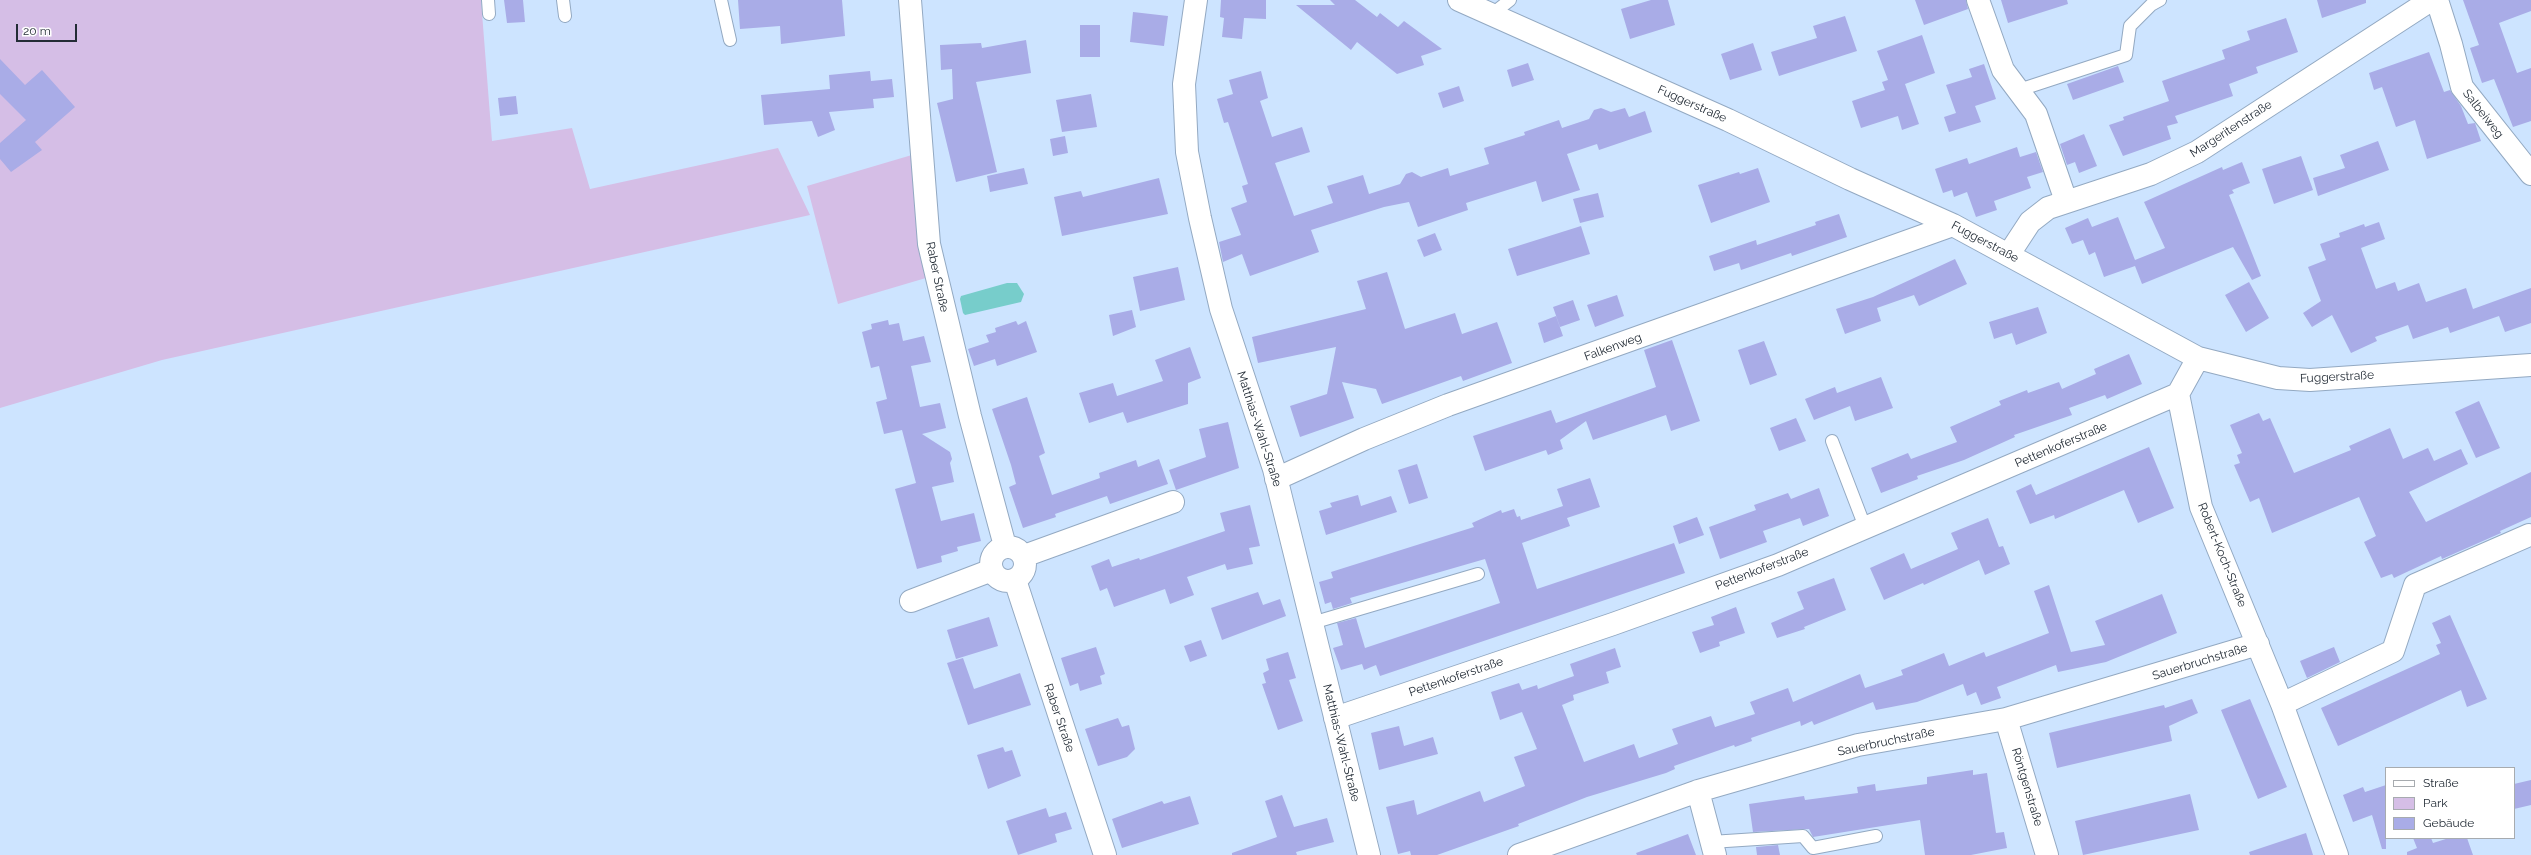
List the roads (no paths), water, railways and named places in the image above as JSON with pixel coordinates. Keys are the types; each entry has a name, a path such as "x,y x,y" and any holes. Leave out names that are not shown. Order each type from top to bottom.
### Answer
{"street":[{"name":"Raber Straße","path":"910,0 929,244 970,416 1014,551 1025,562 1023,572 1015,580 1105,855"},
{"name":"Matthias-Wahl-Straße","path":"1196,0 1184,84 1188,152 1221,309 1276,479 1369,855"},
{"name":"Fuggerstraße","path":"1459,0 1728,120 1850,180 1953,225 2009,254 2198,358 2278,378 2310,380 2531,365"},
{"path":"1978,0 2003,70 2036,114 2066,201"},
{"name":"Margeritenstraße","path":"2009,254 2030,222 2048,208 2151,174 2197,152 2431,0"},
{"name":"Salbeiweg","path":"2437,0 2462,87 2531,174"},
{"name":"Falkenweg","path":"1276,479 1364,439 1448,405 1953,225"},
{"path":"2178,394 2198,358"},
{"name":"Pettenkoferstraße","path":"1335,718 1655,609 1778,565 2178,394"},
{"name":"Robert-Koch-Straße","path":"2178,394 2201,507 2282,704 2337,855"},
{"path":"1015,580 1003,580 998,578 992,570 992,557 995,552 1014,551 1173,502"},
{"path":"2282,704 2393,652 2415,585 2529,535"},
{"path":"911,601 992,570"},
{"name":"Sauerbruchstraße","path":"1519,855 1698,791 1858,745 2006,719 2258,644"},
{"name":"Röntgenstraße","path":"2006,719 2047,855"},
{"path":"1698,791 1713,849"}],"lane":[{"path":"488,0 489,14"},
{"path":"563,0 565,16"},
{"path":"721,0 730,40"},
{"path":"1491,15 1510,0"},
{"path":"2019,90 2126,55 2130,26 2151,5 2160,0"},
{"path":"1832,441 1865,527"},
{"path":"1312,623 1478,574"},
{"path":"1713,849 1803,836 1813,848 1876,836"}]}
